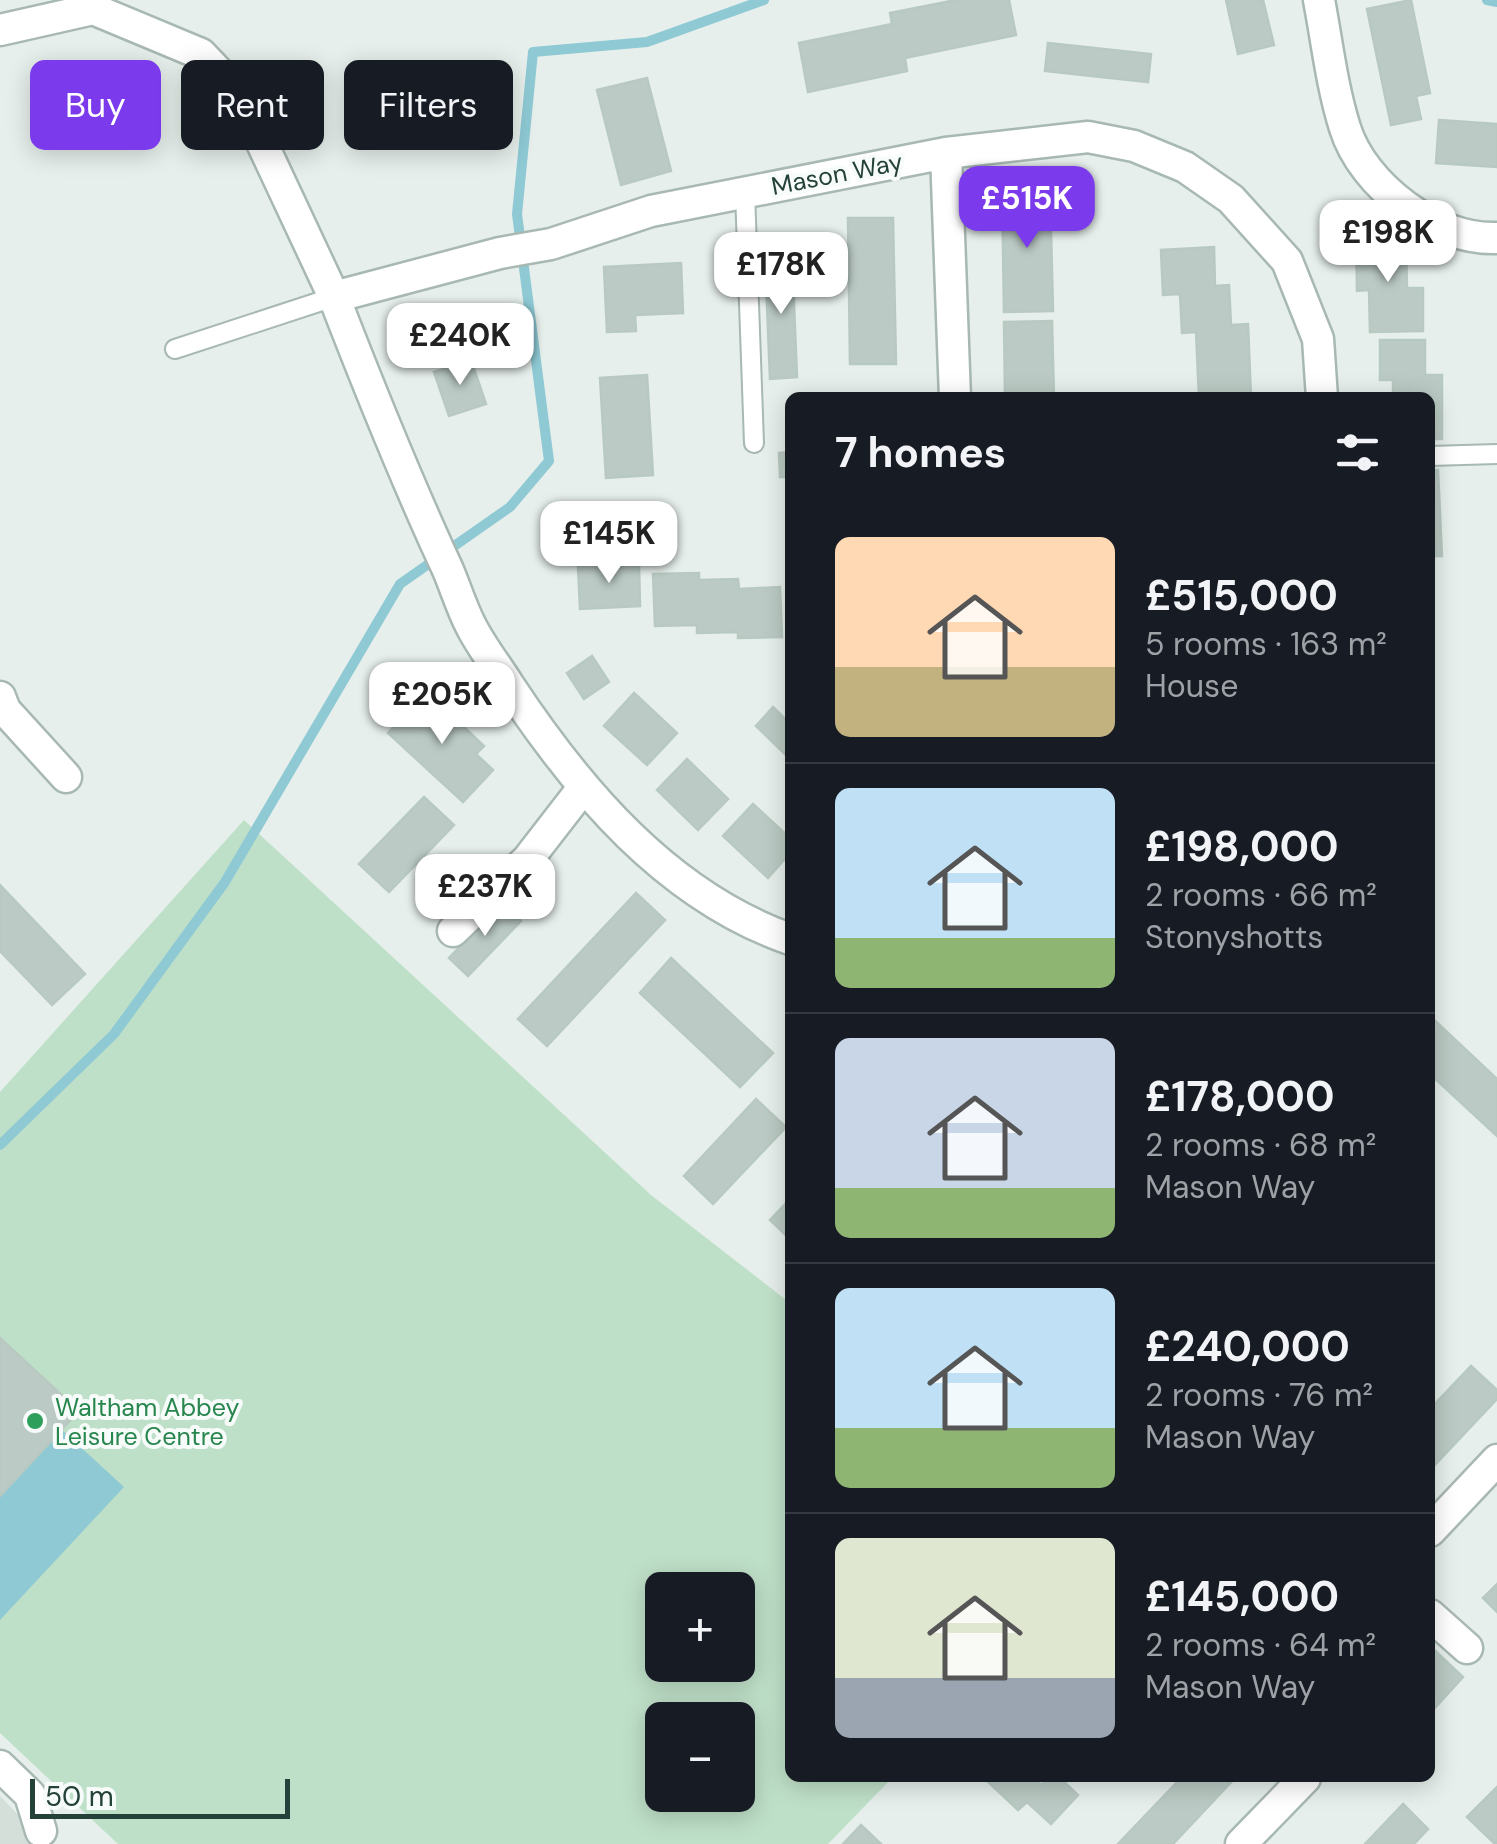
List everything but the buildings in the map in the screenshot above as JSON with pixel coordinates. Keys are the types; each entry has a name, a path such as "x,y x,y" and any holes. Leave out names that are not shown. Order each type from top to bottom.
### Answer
{"street":[{"path":"1319,0 1345,128 1358,157 1411,209 1449,232 1497,238"},
{"path":"0,30 93,9 201,54 238,94 334,297 402,476 471,627 584,788 684,883 751,925 785,937"},
{"name":"Mason Way","path":"334,297 500,253 551,244 652,211 946,154 1088,137 1134,146 1186,167 1232,199 1287,261 1318,339 1322,392"},
{"path":"946,154 955,392"},
{"path":"0,697 6,710 66,778"},
{"path":"453,931 528,859 584,788"},
{"path":"1435,1526 1497,1460"},
{"path":"1435,1619 1467,1648"},
{"path":"0,1766 30,1796 43,1840"},
{"path":"1241,1844 1297,1782"}],"lane":[{"path":"745,192 754,442"},
{"path":"175,349 334,297"},
{"path":"1435,456 1497,454"}],"shaded area":[{"path":"0,1796 46,1844 0,1844"}],"green space":[{"path":"244,820 651,1195 785,1299 785,1782 888,1782 828,1844 118,1844 0,1733 0,1092"}],"water":[{"path":"62,1430 124,1487 0,1620 0,1496"}],"waterway":[{"path":"0,1145 114,1034 225,882 400,584 510,507 549,461 517,214 533,52 647,42 764,0"},
{"path":"1487,0 1497,2"}],"place":[{"name":"Waltham Abbey Leisure Centre","path":"35,1421"}]}
